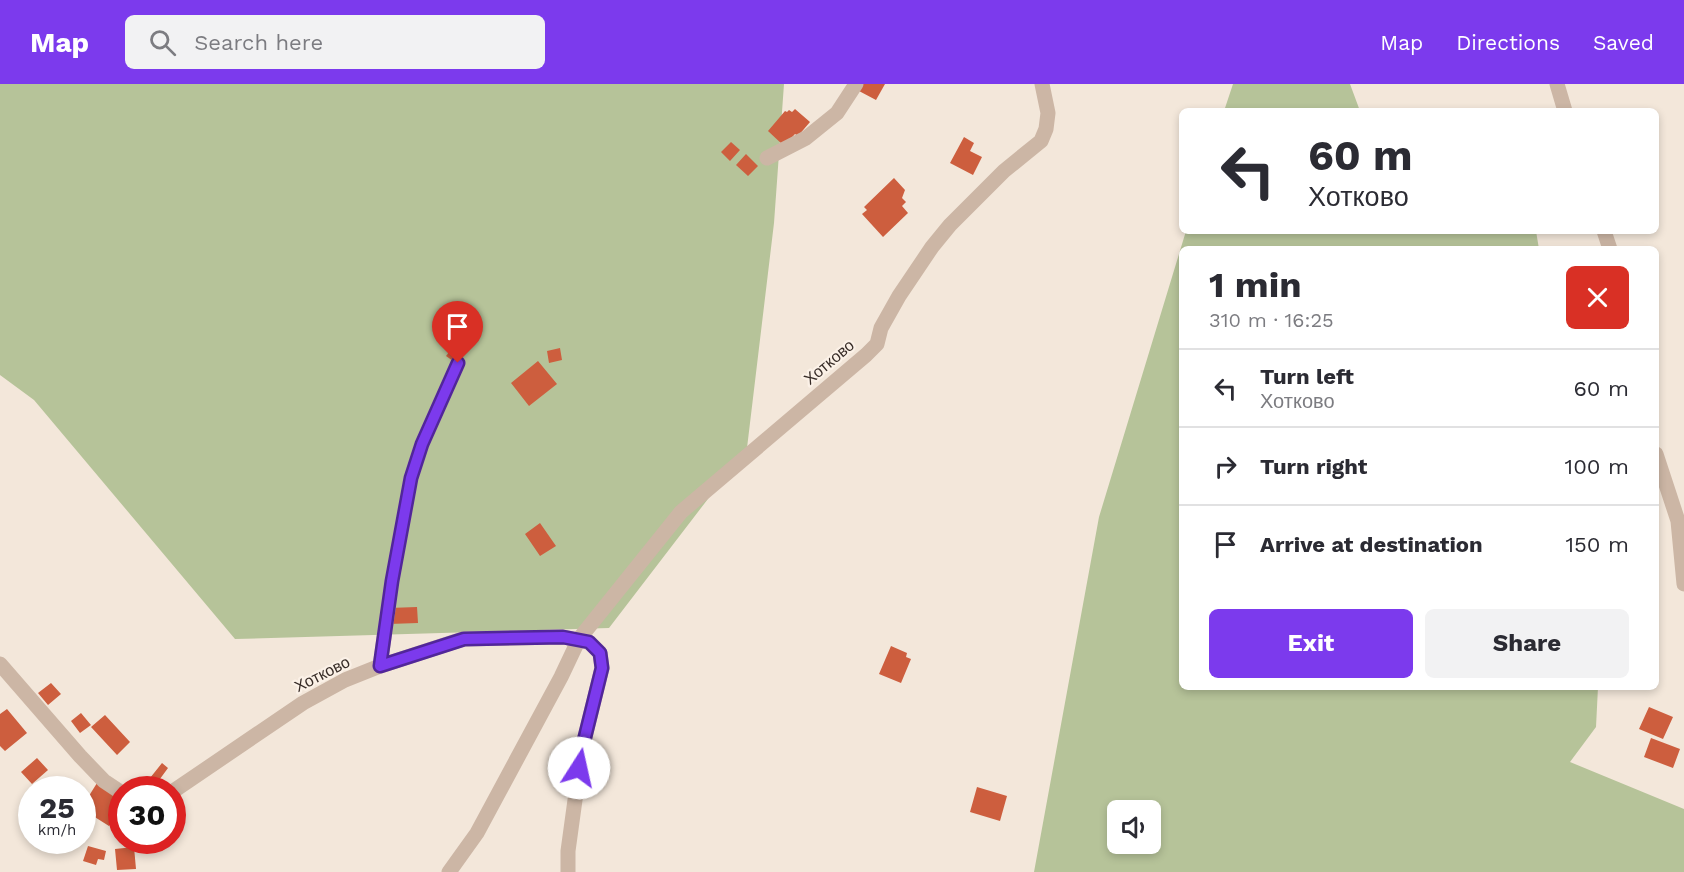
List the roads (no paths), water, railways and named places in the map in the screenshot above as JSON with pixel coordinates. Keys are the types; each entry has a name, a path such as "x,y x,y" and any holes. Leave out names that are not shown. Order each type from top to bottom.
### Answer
{"street":[{"path":"767,158 806,138 837,113 856,84"},
{"name":"Хотково","path":"449,872 477,833 579,639 681,512 866,355 876,344 881,328 899,296 950,225 1004,171 1041,141 1046,129 1048,113 1042,84"},
{"path":"1557,84 1563,108"},
{"path":"380,666 392,581 411,478 422,444 458,363"},
{"path":"1659,463 1678,521 1684,584"},
{"name":"Хотково","path":"186,782 303,703 345,680 380,666 464,639 563,637 579,639"},
{"path":"567,872 582,749 602,668 600,653 589,642 579,639"},
{"path":"0,664 80,756 108,784"}]}
